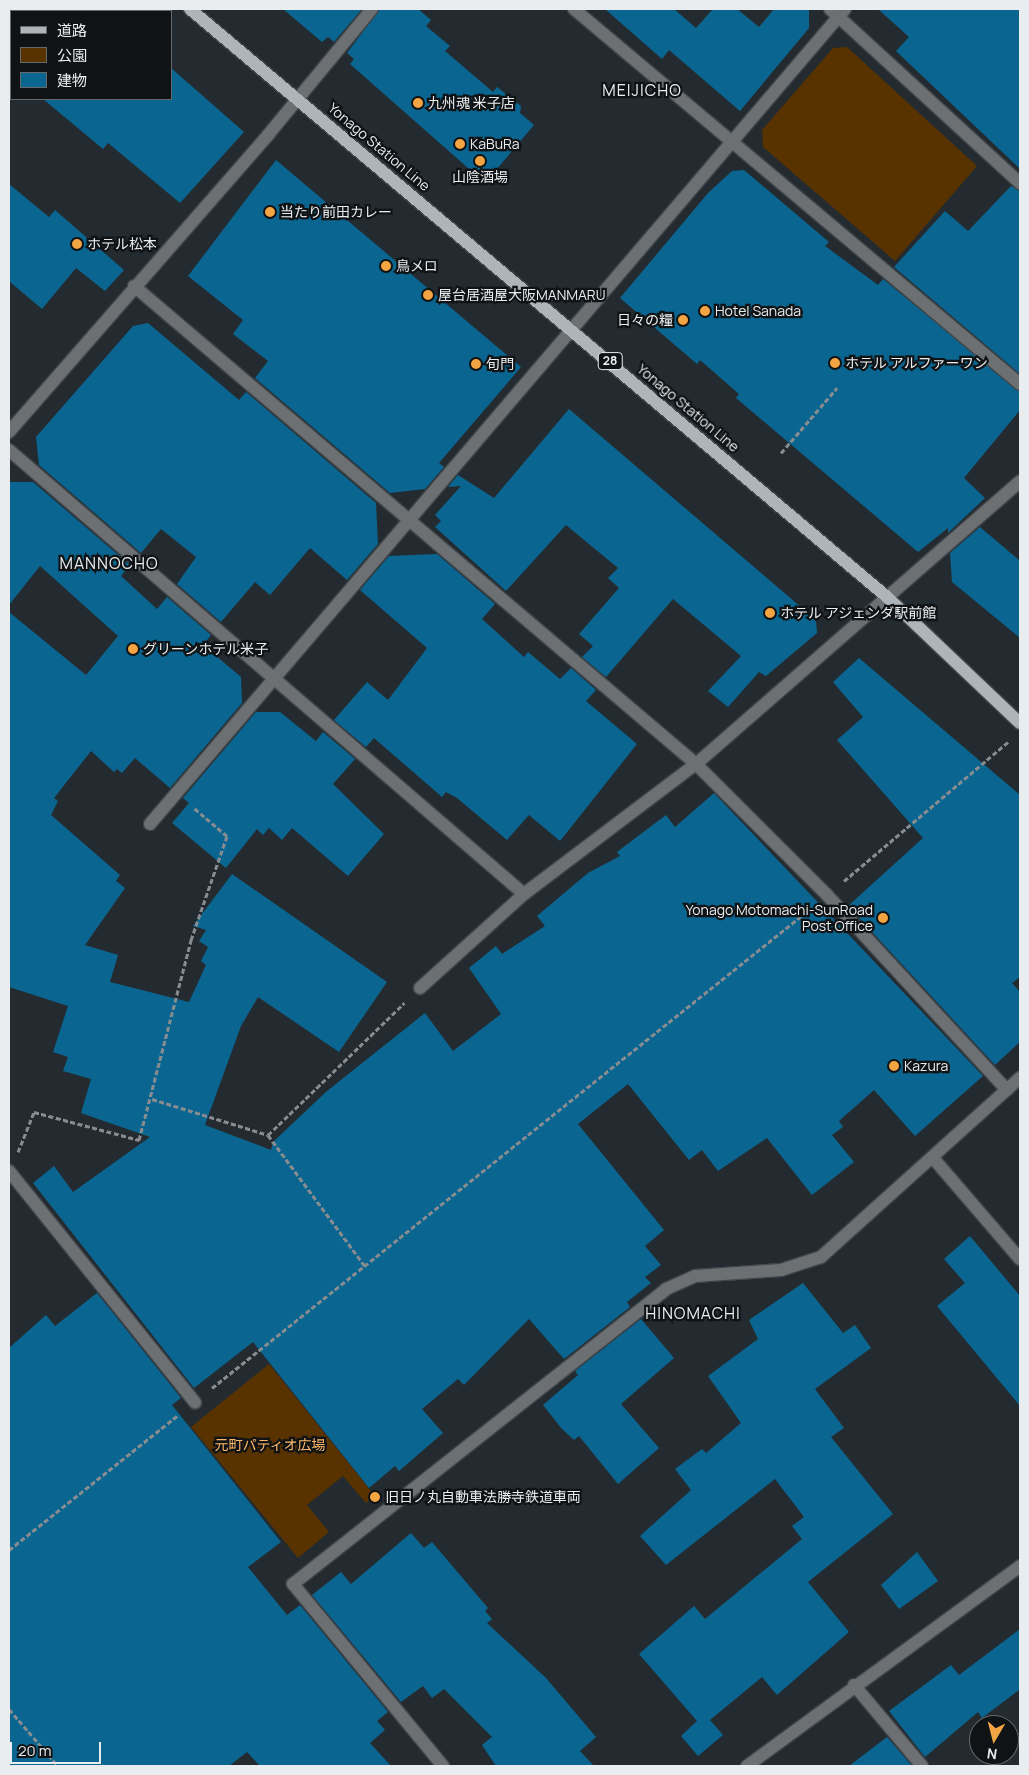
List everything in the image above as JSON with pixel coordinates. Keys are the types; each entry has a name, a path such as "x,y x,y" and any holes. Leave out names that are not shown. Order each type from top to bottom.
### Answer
{"main road":[{"name":"Yonago Station Line","path":"190,9 572,329 887,597 1020,723"}],"street":[{"path":"9,432 298,99 372,9"},
{"path":"574,9 1020,384"},
{"path":"150,824 408,519 734,143 838,11 1020,183"},
{"path":"134,286 696,764 827,895 1007,1090"},
{"path":"9,450 275,676 524,894"},
{"path":"420,988 524,894 696,764 1020,481"},
{"path":"443,1766 293,1584 666,1289 695,1276 781,1270 821,1257 1020,1078"},
{"path":"933,1158 1020,1259"},
{"path":"10,1171 195,1402"},
{"path":"747,1766 854,1685 1020,1566"},
{"path":"854,1685 922,1766"}],"path":[{"path":"781,453 837,388"},
{"path":"9,1550 827,895 1013,738"},
{"path":"10,1171 34,1112 140,1140 191,940 227,836 176,793"},
{"path":"268,1134 420,988"},
{"path":"152,1099 268,1134 365,1266"},
{"path":"9,1709 58,1766"}],"green space":[{"path":"847,47 977,166 895,261 763,147 762,130 833,48"},
{"name":"元町パティオ広場","path":"269,1364 375,1496 366,1503 343,1476 307,1505 329,1532 298,1558 191,1427"}],"building":[{"path":"283,9 362,9 334,42 328,37 322,42"},
{"path":"380,9 418,9 431,20 426,26 450,46 445,51 493,92 497,87 521,106 520,113 534,125 485,183 350,64 354,59 347,53"},
{"path":"605,9 674,9 696,28 713,9 737,9 759,27 774,9 809,9 809,28 740,111 669,50 662,59"},
{"path":"878,9 1020,9 1020,169 896,51 909,37"},
{"path":"172,69 244,132 180,203 108,143 103,149 44,100 172,100"},
{"path":"276,160 521,367 439,463 444,467 425,489 390,493 255,378 268,361 233,334 243,320 188,276"},
{"path":"744,170 829,242 825,246 878,285 883,279 1020,392 1020,410 964,478 985,498 948,533 948,528 918,552 736,398 739,394 700,360 697,364 620,298 708,193 732,171"},
{"path":"9,184 49,217 55,210 124,270 105,291 76,268 42,309 9,281"},
{"path":"1011,186 1020,191 1020,374 894,267 945,211 968,231"},
{"path":"148,323 239,400 246,392 376,503 378,544 347,580 310,548 270,595 255,582 221,622 177,584 196,557 161,529 141,553 39,465 36,437 133,326"},
{"path":"569,409 816,620 817,633 766,676 759,672 728,707 708,691 741,656 673,599 606,677 582,657 593,646 579,634 619,588 608,578 618,568 566,525 506,591 435,527 441,521 435,515 461,486 448,487 458,475 494,498"},
{"path":"9,482 33,482 130,565 121,576 157,609 167,597 211,635 203,645 241,677 242,703 170,788 135,758 122,773 117,769 114,772 91,751 54,798 58,801 51,815 120,875 116,881 125,888 85,945 118,955 110,982 189,1002 206,965 201,961 208,947 199,941 206,930 193,926 232,874 387,982 339,1052 258,997 241,1026 205,1125 271,1150 273,1142 327,1091 425,1013 453,1051 501,1014 469,968 496,946 502,954 545,926 537,916 588,873 620,856 617,852 666,815 675,827 714,793 983,1076 915,1136 874,1090 839,1121 843,1127 832,1135 854,1162 812,1195 767,1138 718,1171 702,1150 689,1160 628,1084 578,1124 664,1230 645,1246 661,1265 645,1277 651,1283 627,1302 630,1307 564,1359 529,1319 464,1385 458,1379 422,1409 443,1433 399,1471 395,1466 369,1488 253,1342 194,1388 33,1183 54,1166 73,1192 150,1137 81,1113 91,1079 63,1071 68,1057 53,1052 68,1006 9,987 9,612 86,675 118,636 40,566 9,605"},
{"path":"980,527 1020,561 1020,638 952,582 950,553"},
{"path":"437,554 495,604 482,619 524,657 528,652 560,679 571,668 596,690 586,701 637,744 560,841 529,815 507,840 457,798 446,792 442,797 374,738 366,747 334,720 367,682 388,700 427,648 360,590 389,556"},
{"path":"859,658 1020,795 1020,977 1012,983 1020,992 1020,1042 995,1065 848,906 923,838 837,740 863,717 833,682"},
{"path":"256,712 280,712 316,741 323,732 355,759 333,784 384,834 348,876 292,828 282,840 269,828 263,835 257,829 226,868 172,823 189,803 183,798"},
{"path":"970,1236 1020,1296 1020,1406 937,1306 965,1283 944,1259"},
{"path":"803,1283 843,1333 855,1325 871,1348 815,1389 844,1428 831,1437 893,1514 808,1582 849,1632 777,1695 762,1677 710,1720 723,1735 698,1756 681,1736 697,1721 639,1654 694,1606 705,1619 802,1539 792,1526 804,1517 775,1479 666,1565 640,1536 691,1490 675,1469 702,1449 706,1453 741,1423 708,1376 758,1339 749,1320"},
{"path":"97,1293 181,1398 172,1405 281,1542 248,1567 287,1615 300,1605 388,1712 377,1721 385,1730 370,1743 391,1766 260,1766 247,1752 229,1766 9,1766 9,1348 46,1315 55,1326"},
{"path":"641,1319 674,1358 621,1404 659,1448 618,1484 579,1436 574,1440 562,1429 543,1405 578,1375 575,1371"},
{"path":"411,1533 424,1548 432,1542 488,1608 485,1611 492,1619 487,1623 546,1678 596,1737 580,1751 594,1766 496,1766 482,1745 492,1737 444,1689 432,1698 423,1686 401,1702 312,1595 341,1572 351,1584"},
{"path":"917,1552 938,1581 899,1609 881,1585"},
{"path":"1020,1629 1019,1690 986,1715 980,1715 978,1712 974,1715 969,1715 969,1720 925,1757 889,1711 951,1665 959,1675"},
{"path":"887,1737 912,1766 849,1766"}],"place":[{"name":"九州魂 米子店","path":"418,103"},
{"name":"KaBuRa","path":"460,144"},
{"name":"山陰酒場","path":"480,161"},
{"name":"当たり前田カレー","path":"270,212"},
{"name":"ホテル松本","path":"77,244"},
{"name":"鳥メロ","path":"386,266"},
{"name":"屋台居酒屋大阪MANMARU","path":"428,295"},
{"name":"Hotel Sanada","path":"705,311"},
{"name":"日々の糧","path":"683,320"},
{"name":"ホテル アルファーワン","path":"835,363"},
{"name":"旬門","path":"476,364"},
{"name":"ホテル アジェンダ駅前館","path":"770,613"},
{"name":"グリーンホテル米子","path":"133,649"},
{"name":"Yonago Motomachi-SunRoad Post Office","path":"883,918"},
{"name":"Kazura","path":"894,1066"},
{"name":"旧日ノ丸自動車法勝寺鉄道車両","path":"375,1497"}],"district":[{"name":"MEIJICHO","path":"642,90"},
{"name":"MANNOCHO","path":"109,563"},
{"name":"HINOMACHI","path":"693,1313"}]}
